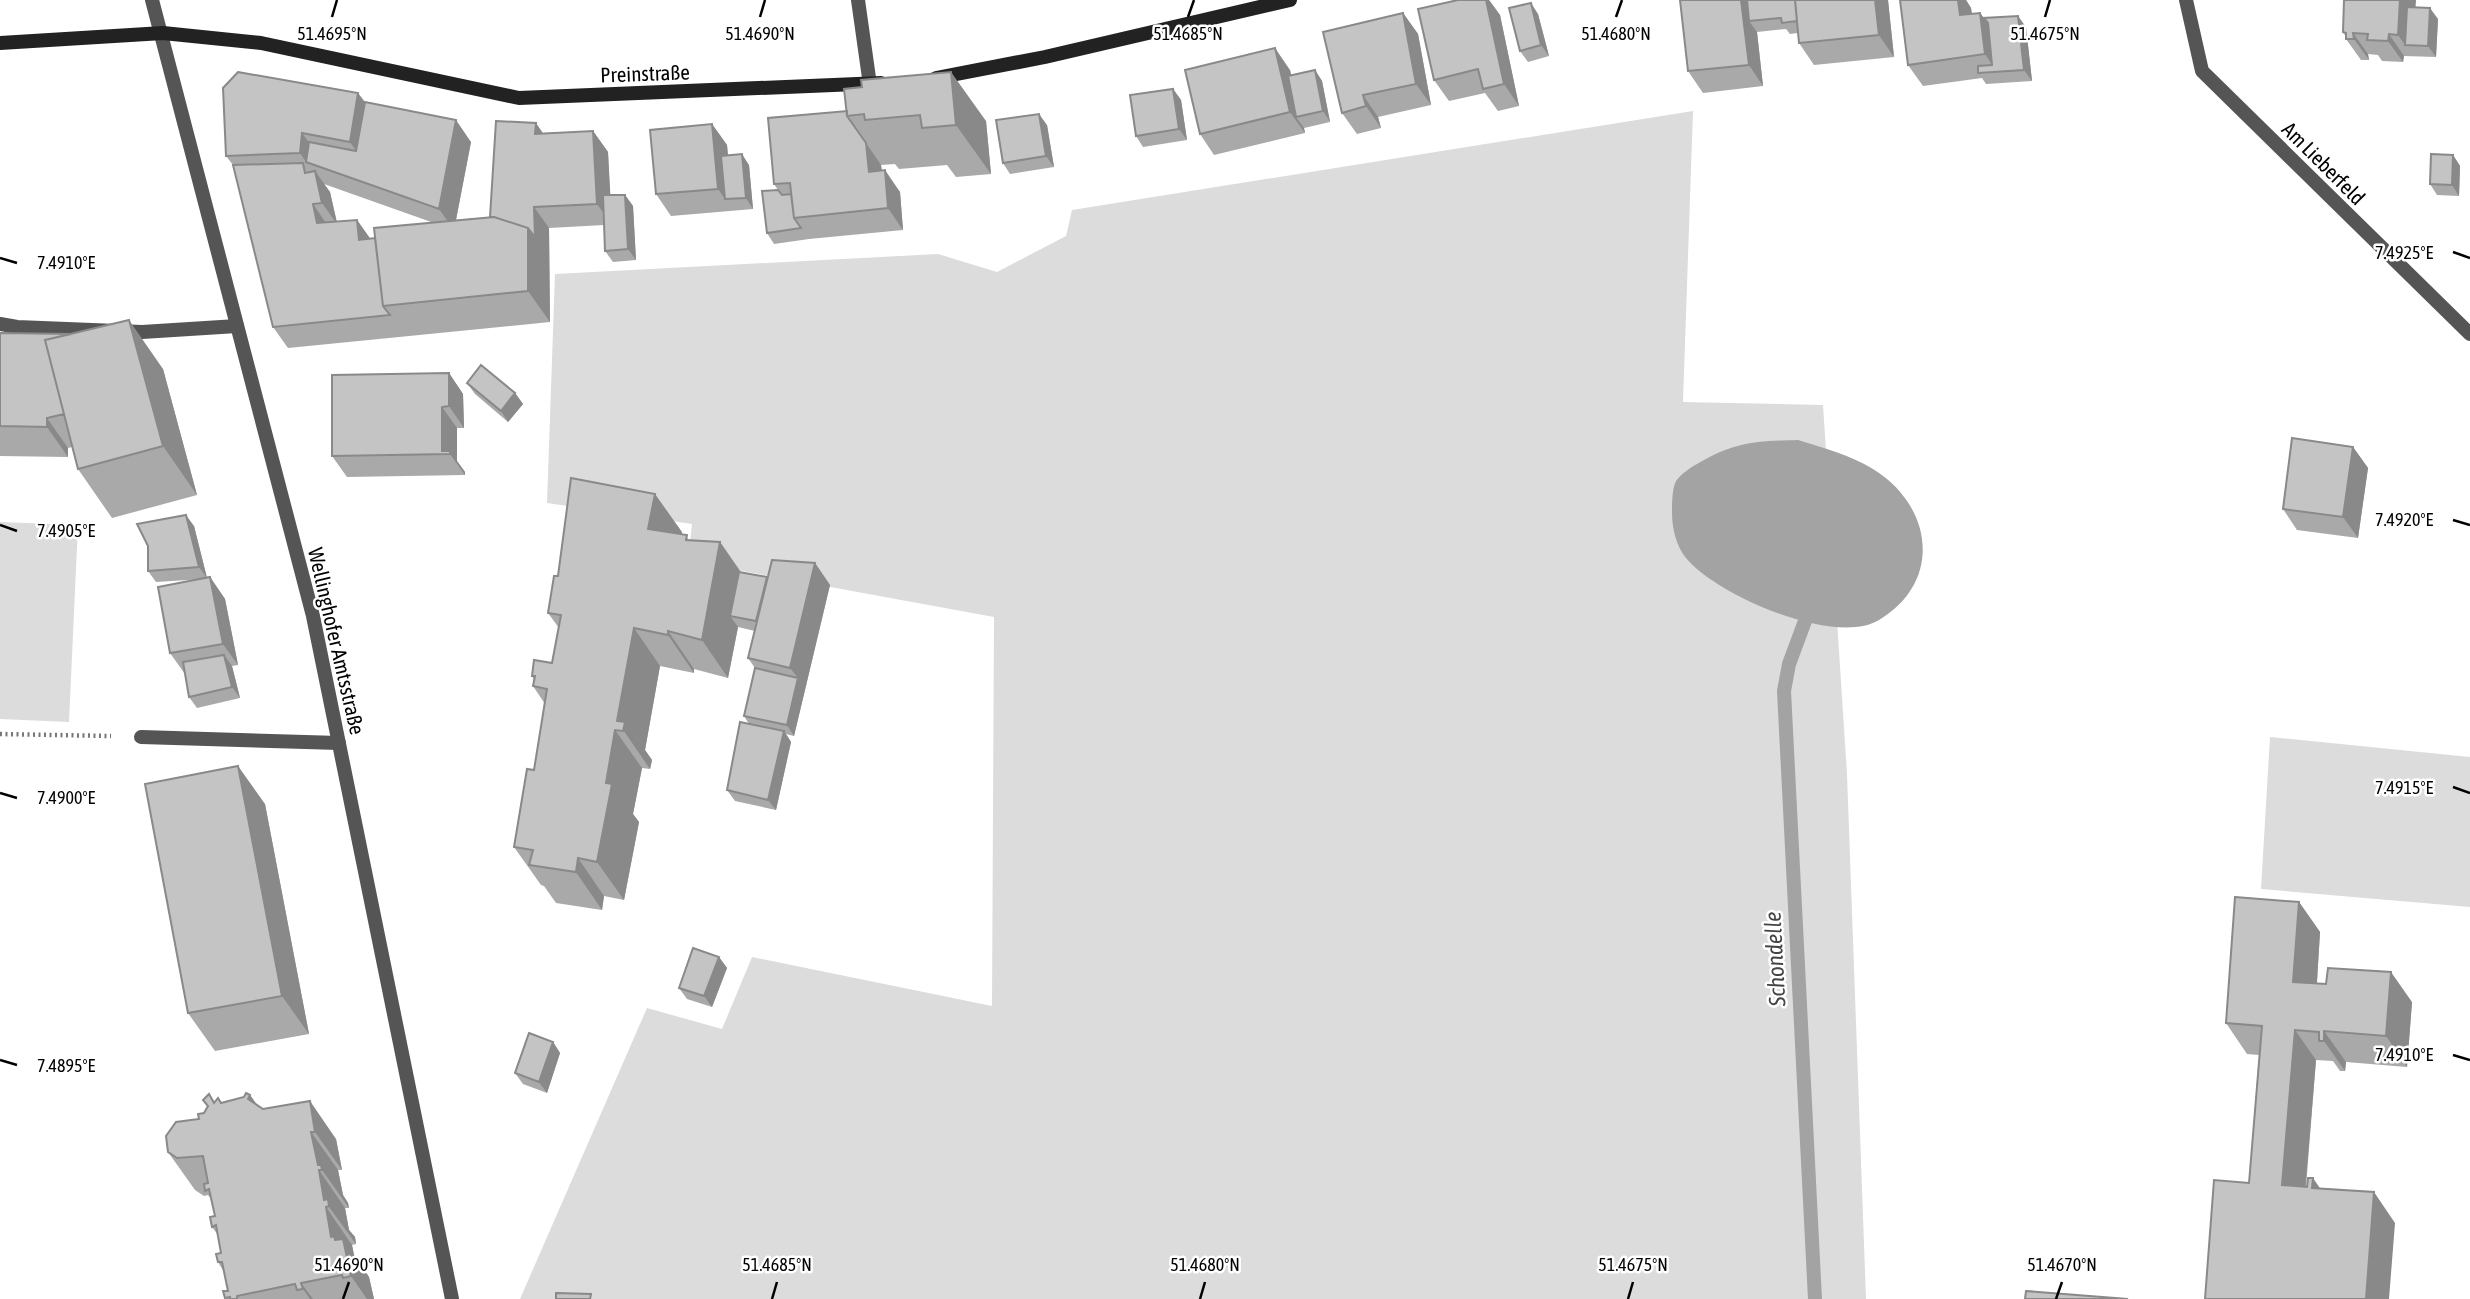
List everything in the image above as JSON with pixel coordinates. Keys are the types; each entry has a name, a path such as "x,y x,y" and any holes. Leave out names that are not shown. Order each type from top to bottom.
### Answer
{"street":[{"name":"Wellinghofer Amtsstraße","path":"152,0 163,33 313,615 452,1299"},
{"path":"858,0 870,85"},
{"path":"920,79 958,75 1045,57 1290,0"},
{"name":"Am Lieberfeld","path":"2186,0 2202,71 2470,334"},
{"name":"Preinstraße","path":"0,43 163,33 284,47 519,98 895,82"},
{"path":"0,324 142,332 237,326"},
{"path":"141,737 339,743"}],"path":[{"path":"0,734 141,737"}],"shaded area":[{"path":"1693,111 1683,402 1823,405 1847,774 1866,1299 520,1299 647,1008 722,1029 752,957 992,1006 994,617 688,561 692,524 547,503 555,274 938,254 997,272 1066,236 1072,210"},
{"path":"1798,440 1846,456 1873,469 1893,484 1908,502 1918,522 1922,543 1921,565 1914,585 1900,604 1879,620 1859,627 1834,627 1777,613 1723,587 1701,572 1680,548 1672,518 1672,496 1680,476 1691,467 1734,447 1757,442"},
{"path":"0,522 78,525 69,722 0,719"},
{"path":"2270,737 2470,757 2470,907 2261,889"}],"building":[{"path":"1458,0 1486,0 1504,84 1483,89 1478,69 1434,80 1418,9"},
{"path":"1680,0 1741,0 1749,65 1688,71"},
{"path":"1747,0 1795,0 1797,21 1782,23 1781,18 1749,21"},
{"path":"1795,0 1875,0 1879,35 1799,43"},
{"path":"1900,0 1958,0 1960,15 1980,13 1985,54 1908,65"},
{"path":"2344,0 2400,0 2398,35 2389,34 2388,41 2367,40 2368,34 2353,33 2354,39 2346,39 2346,33 2343,32"},
{"path":"1531,3 1541,45 1520,51 1509,8"},
{"path":"2407,7 2430,8 2428,46 2405,45"},
{"path":"1403,13 1416,84 1363,95 1366,106 1342,113 1323,32"},
{"path":"2018,16 2024,70 1978,73 1978,66 1992,65 1988,23 1984,18"},
{"path":"1275,48 1290,112 1200,134 1185,70"},
{"path":"1315,70 1323,111 1296,117 1288,76"},
{"path":"238,72 358,93 350,142 302,133 300,153 226,156 223,88"},
{"path":"951,72 956,125 922,128 920,115 865,120 864,114 847,116 844,89 862,87 861,80"},
{"path":"1173,89 1179,129 1136,136 1130,95"},
{"path":"365,102 456,120 439,209 306,162 309,142 356,151"},
{"path":"847,111 847,116 866,143 869,172 885,170 888,208 794,218 790,183 774,184 768,118"},
{"path":"1039,114 1046,156 1003,163 996,120"},
{"path":"496,121 536,123 535,134 593,131 597,204 534,207 535,237 528,228 490,217"},
{"path":"712,124 718,189 656,194 650,130"},
{"path":"742,154 746,198 725,199 721,156"},
{"path":"2431,154 2453,155 2452,185 2430,184"},
{"path":"303,163 305,173 315,171 322,203 313,204 317,223 357,220 359,240 375,238 383,306 390,315 273,327 233,165"},
{"path":"778,190 782,195 791,194 794,218 801,228 767,233 762,191"},
{"path":"603,195 625,195 628,249 605,251"},
{"path":"494,217 528,228 528,291 383,306 374,228"},
{"path":"129,320 163,446 78,469 45,340"},
{"path":"0,333 71,334 45,340 64,414 47,418 47,427 0,426"},
{"path":"481,365 515,393 501,411 467,383"},
{"path":"449,373 449,406 442,407 442,451 450,451 450,454 332,456 332,375"},
{"path":"2292,438 2353,447 2343,517 2283,509"},
{"path":"571,478 655,494 648,529 687,535 686,540 720,542 702,640 668,631 668,635 634,628 617,721 625,722 623,731 615,730 606,783 612,784 597,862 578,858 576,872 529,865 533,850 514,847 527,769 534,770 547,689 533,686 534,660 552,663 561,615 548,613 554,576 558,576"},
{"path":"186,515 199,567 148,571 148,546 137,524"},
{"path":"772,560 815,563 790,668 748,658"},
{"path":"739,572 767,577 756,621 730,616"},
{"path":"210,577 223,644 170,653 158,587"},
{"path":"224,655 232,687 189,697 183,662"},
{"path":"755,668 798,678 787,725 744,716"},
{"path":"740,722 784,731 768,800 727,790"},
{"path":"238,766 282,996 188,1013 145,784"},
{"path":"2235,897 2299,902 2293,982 2326,984 2328,968 2391,972 2386,1036 2324,1031 2324,1041 2319,1041 2319,1032 2295,1030 2282,1185 2307,1187 2308,1178 2313,1178 2312,1188 2374,1192 2366,1299 2205,1299 2214,1180 2249,1183 2262,1026 2226,1023"},
{"path":"693,948 719,957 704,996 679,988"},
{"path":"529,1033 553,1042 539,1082 515,1073"},
{"path":"246,1093 250,1095 248,1099 263,1109 310,1101 315,1132 311,1132 318,1165 321,1165 322,1170 319,1170 324,1200 328,1199 329,1206 326,1207 331,1237 334,1236 335,1240 343,1239 351,1276 343,1278 342,1275 301,1283 303,1289 297,1290 295,1284 237,1296 237,1299 225,1298 223,1291 228,1291 222,1262 218,1262 216,1254 221,1253 216,1225 212,1227 210,1217 215,1216 209,1189 205,1191 204,1184 208,1183 203,1156 177,1158 168,1152 166,1136 176,1122 199,1119 198,1114 204,1113 208,1106 203,1100 209,1094 214,1103 218,1098 221,1103 244,1097"},
{"path":"2026,1291 2128,1299 2025,1299"},
{"path":"556,1293 591,1294 590,1299 556,1299"}],"waterway":[{"name":"Schondelle","path":"1805,621 1789,664 1784,691 1815,1299"}]}
